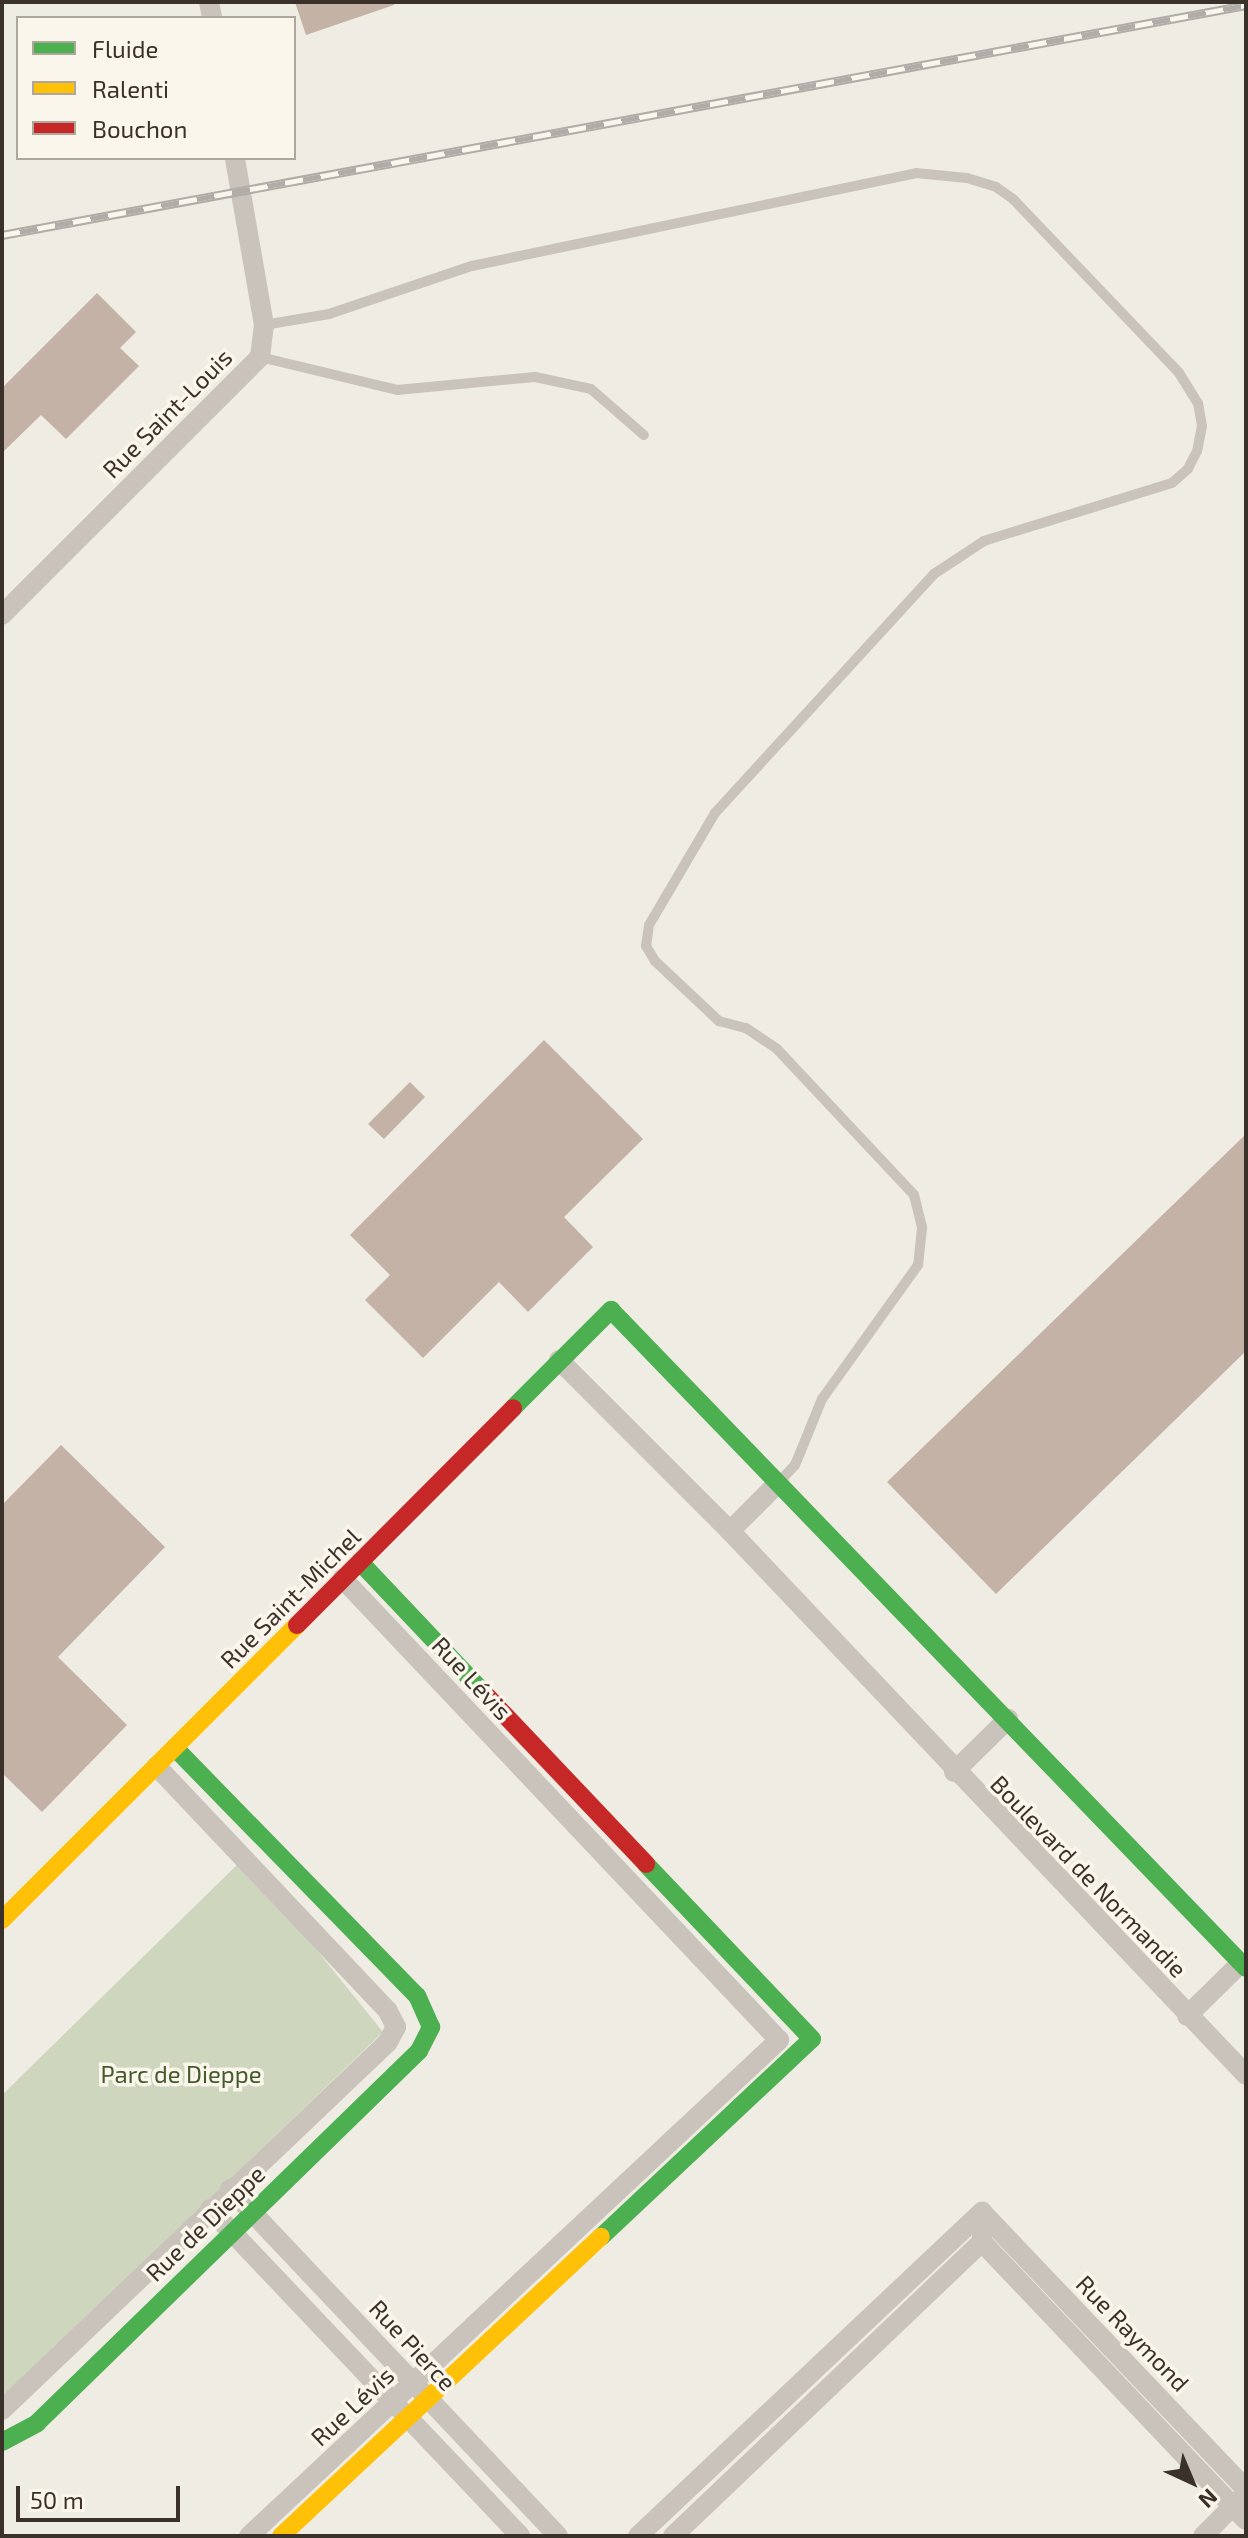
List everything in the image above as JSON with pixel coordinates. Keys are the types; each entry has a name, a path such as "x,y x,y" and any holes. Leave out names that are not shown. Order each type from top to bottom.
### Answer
{"street":[{"name":"Rue Saint-Louis","path":"2,615 260,357 264,325 235,160"},
{"name":"Boulevard de Normandie","path":"611,1310 1244,1966 1187,2016"},
{"name":"Rue Saint-Michel","path":"2,1920 611,1310"},
{"name":"Boulevard de Normandie","path":"559,1360 730,1531 954,1772 1246,2075"},
{"path":"730,1531 779,1482"},
{"name":"Rue Lévis","path":"249,2536 394,2403 422,2392 609,2230 812,2039 360,1562"},
{"name":"Rue Lévis","path":"281,2536 409,2420 422,2392 593,2215 779,2040 343,1579"},
{"name":"Boulevard de Normandie","path":"954,1772 1008,1719"},
{"path":"156,1766 388,2011 396,2027 431,2027 417,1996 175,1748"},
{"path":"563,1812 580,1794"},
{"name":"Rue de Dieppe","path":"2,2410 230,2189 388,2042 396,2027"},
{"name":"Rue de Dieppe","path":"2,2442 37,2423 419,2051 431,2027"},
{"path":"779,2040 812,2039"},
{"name":"Rue Pierce","path":"230,2189 558,2536"},
{"path":"210,2209 520,2536"},
{"path":"673,2536 982,2242 982,2212"},
{"path":"638,2536 777,2401 982,2212"},
{"name":"Rue Raymond","path":"982,2212 1243,2507"},
{"path":"593,2215 609,2230"},
{"name":"Rue Raymond","path":"982,2242 1243,2507"},
{"path":"777,2401 794,2421"},
{"path":"1203,2536 1243,2507"},
{"path":"1234,2536 1243,2507"}],"lane":[{"path":"264,325 329,314 472,266 916,173 967,178 996,187 1013,199 1179,373 1198,403 1202,426 1197,451 1188,469 1172,483 984,541 934,574 715,813 649,925 646,946 655,961 719,1021 746,1028 777,1049 914,1195 922,1228 918,1265 822,1399 795,1465 779,1482"},
{"path":"260,357 397,390 535,377 591,389 644,435"}],"green space":[{"name":"Parc de Dieppe","path":"243,1859 383,2032 201,2207 2,2412 2,2095"}],"building":[{"path":"295,2 393,2 394,5 306,35"},
{"path":"97,293 136,332 120,348 139,366 66,439 41,415 2,453 2,388"},
{"path":"544,1040 643,1139 564,1217 593,1247 528,1312 499,1282 423,1358 365,1300 390,1275 350,1235"},
{"path":"410,1082 425,1097 384,1139 368,1124"},
{"path":"1246,1134 1246,1351 996,1594 887,1482"},
{"path":"61,1445 165,1547 58,1657 127,1725 42,1812 2,1773 2,1505"}],"railway":[{"path":"2,235 1246,5"}],"traffic: fast":[{"path":"513,1408 611,1310 1246,1968"},
{"path":"360,1562 483,1692"},
{"path":"2,2442 37,2423 419,2051 431,2027 417,1996 175,1748"},
{"path":"601,2237 812,2039 646,1864"}],"traffic: slow":[{"path":"2,1920 297,1625"},
{"path":"281,2536 601,2237"}],"traffic: jam":[{"path":"297,1625 513,1408"},
{"path":"483,1692 646,1864"}]}
